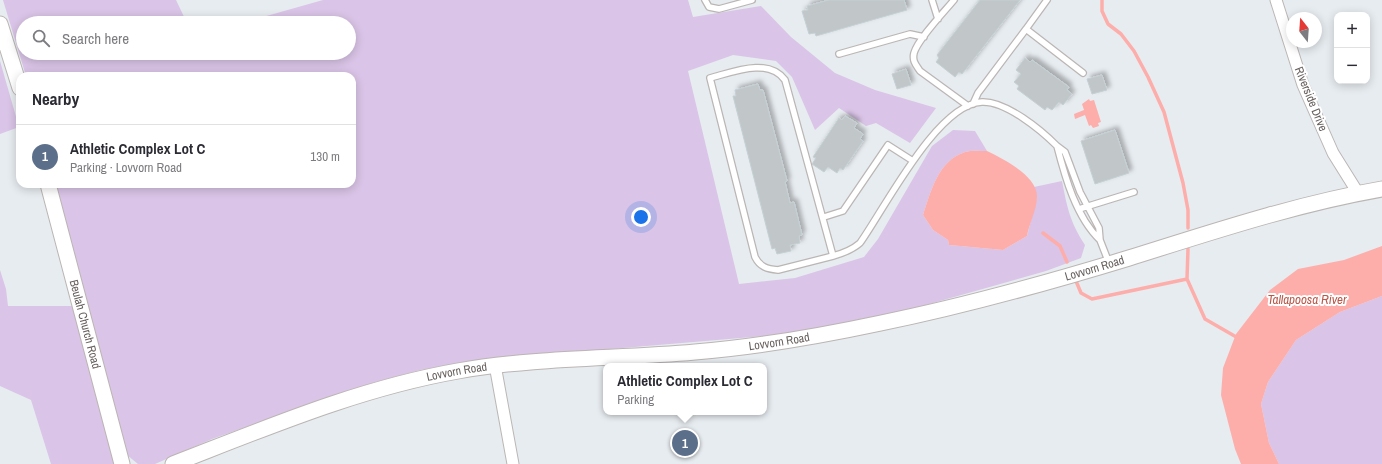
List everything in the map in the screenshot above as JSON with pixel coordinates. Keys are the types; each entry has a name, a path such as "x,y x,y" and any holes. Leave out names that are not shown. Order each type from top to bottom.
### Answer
{"street":[{"name":"Riverside Drive","path":"1276,0 1303,85 1333,153 1358,193"},
{"path":"0,24 16,75"},
{"name":"Beulah Church Road","path":"49,188 122,464"},
{"name":"Lovvorn Road","path":"173,464 306,413 423,377 495,365 698,352 763,344 881,323 998,296 1249,221 1358,193 1382,189"},
{"path":"495,365 513,464"}],"lane":[{"path":"705,0 709,7 719,9 752,0"},
{"path":"932,0 938,20"},
{"path":"954,0 924,37 914,54 914,63 920,70 970,105"},
{"path":"970,105 1047,0"},
{"path":"1026,29 1083,73"},
{"path":"839,54 910,34 924,37"},
{"path":"834,256 785,80 780,73 766,68 748,68 710,78 757,263 763,267 778,270 834,256 851,250 860,243 913,161 941,125 962,108 970,105 989,103 1009,109 1057,146 1067,157 1080,192 1099,228 1100,240 1109,264"},
{"path":"824,217 843,211 888,145 913,161"},
{"path":"1057,146 1079,209 1092,232 1100,240"},
{"path":"1079,209 1134,192"}],"shaded area":[{"path":"3,0 176,0 184,16 16,16 16,43"},
{"path":"323,0 688,0 693,17 761,6 791,37 835,73 875,90 936,108 910,143 876,123 866,126 839,108 815,130 792,77 776,61 733,55 688,71 739,284 795,278 864,257 878,239 932,146 953,130 975,131 987,151 967,151 956,156 948,162 942,170 933,187 923,215 933,230 948,240 949,245 1003,250 1027,236 1037,197 1034,187 1062,181 1070,214 1085,245 1081,258 1046,271 901,312 801,333 469,361 420,370 375,382 212,439 155,464 138,464 127,455 57,188 356,188 356,72 25,72 21,60 356,60 356,16 267,16"},
{"path":"0,61 16,117 16,128 0,134"},
{"path":"0,270 6,289 8,306 75,306 114,458 113,464 51,464 31,400 0,386"},
{"path":"1382,296 1382,464 1279,464 1269,443 1261,404 1268,382 1296,340 1340,312"}],"water":[{"path":"1089,99 1090,101 1094,100 1101,122 1098,123 1099,126 1093,128 1091,125 1089,126 1085,115 1075,119 1074,114 1084,110 1082,104"},
{"path":"967,151 987,151 1026,175 1036,189 1037,201 1027,236 1003,250 949,245 948,240 933,230 923,215 933,187 942,170 948,162 956,156"},
{"name":"Tallapoosa River","path":"1382,246 1382,296 1340,312 1296,340 1268,382 1261,404 1269,443 1279,464 1241,464 1235,449 1221,395 1223,368 1236,334 1270,290 1298,269 1344,260"}],"building":[{"path":"829,0 904,0 907,10 816,36 815,33 809,34 802,11 808,10 807,6"},
{"path":"980,0 1020,0 962,74 959,72 955,77 936,62 939,58 937,55"},
{"path":"1025,58 1030,62 1032,60 1069,87 1067,90 1072,94 1063,105 1059,102 1052,110 1047,107 1045,110 1017,89 1019,86 1014,82 1021,74 1016,70"},
{"path":"906,69 911,85 897,89 892,74"},
{"path":"1102,75 1107,90 1092,94 1087,79"},
{"path":"758,84 760,90 763,90 787,181 785,182 790,203 794,202 802,235 799,236 800,243 790,245 791,251 777,254 775,248 772,249 733,96 736,96 735,90"},
{"path":"845,116 857,123 854,128 863,134 860,139 863,141 843,170 840,168 837,173 828,167 824,172 812,164 816,158 813,157 839,118 842,120"},
{"path":"1115,130 1129,173 1095,184 1081,141"}],"waterway":[{"path":"1102,0 1102,11 1108,24 1121,34 1134,51 1164,112 1183,183 1188,210 1188,228"},
{"path":"1043,233 1060,246 1067,262"},
{"path":"1188,249 1187,279 1205,319 1238,338"},
{"path":"1076,281 1081,293 1092,299 1187,279"}],"place":[{"name":"Athletic Complex Lot C","path":"685,443"}]}
